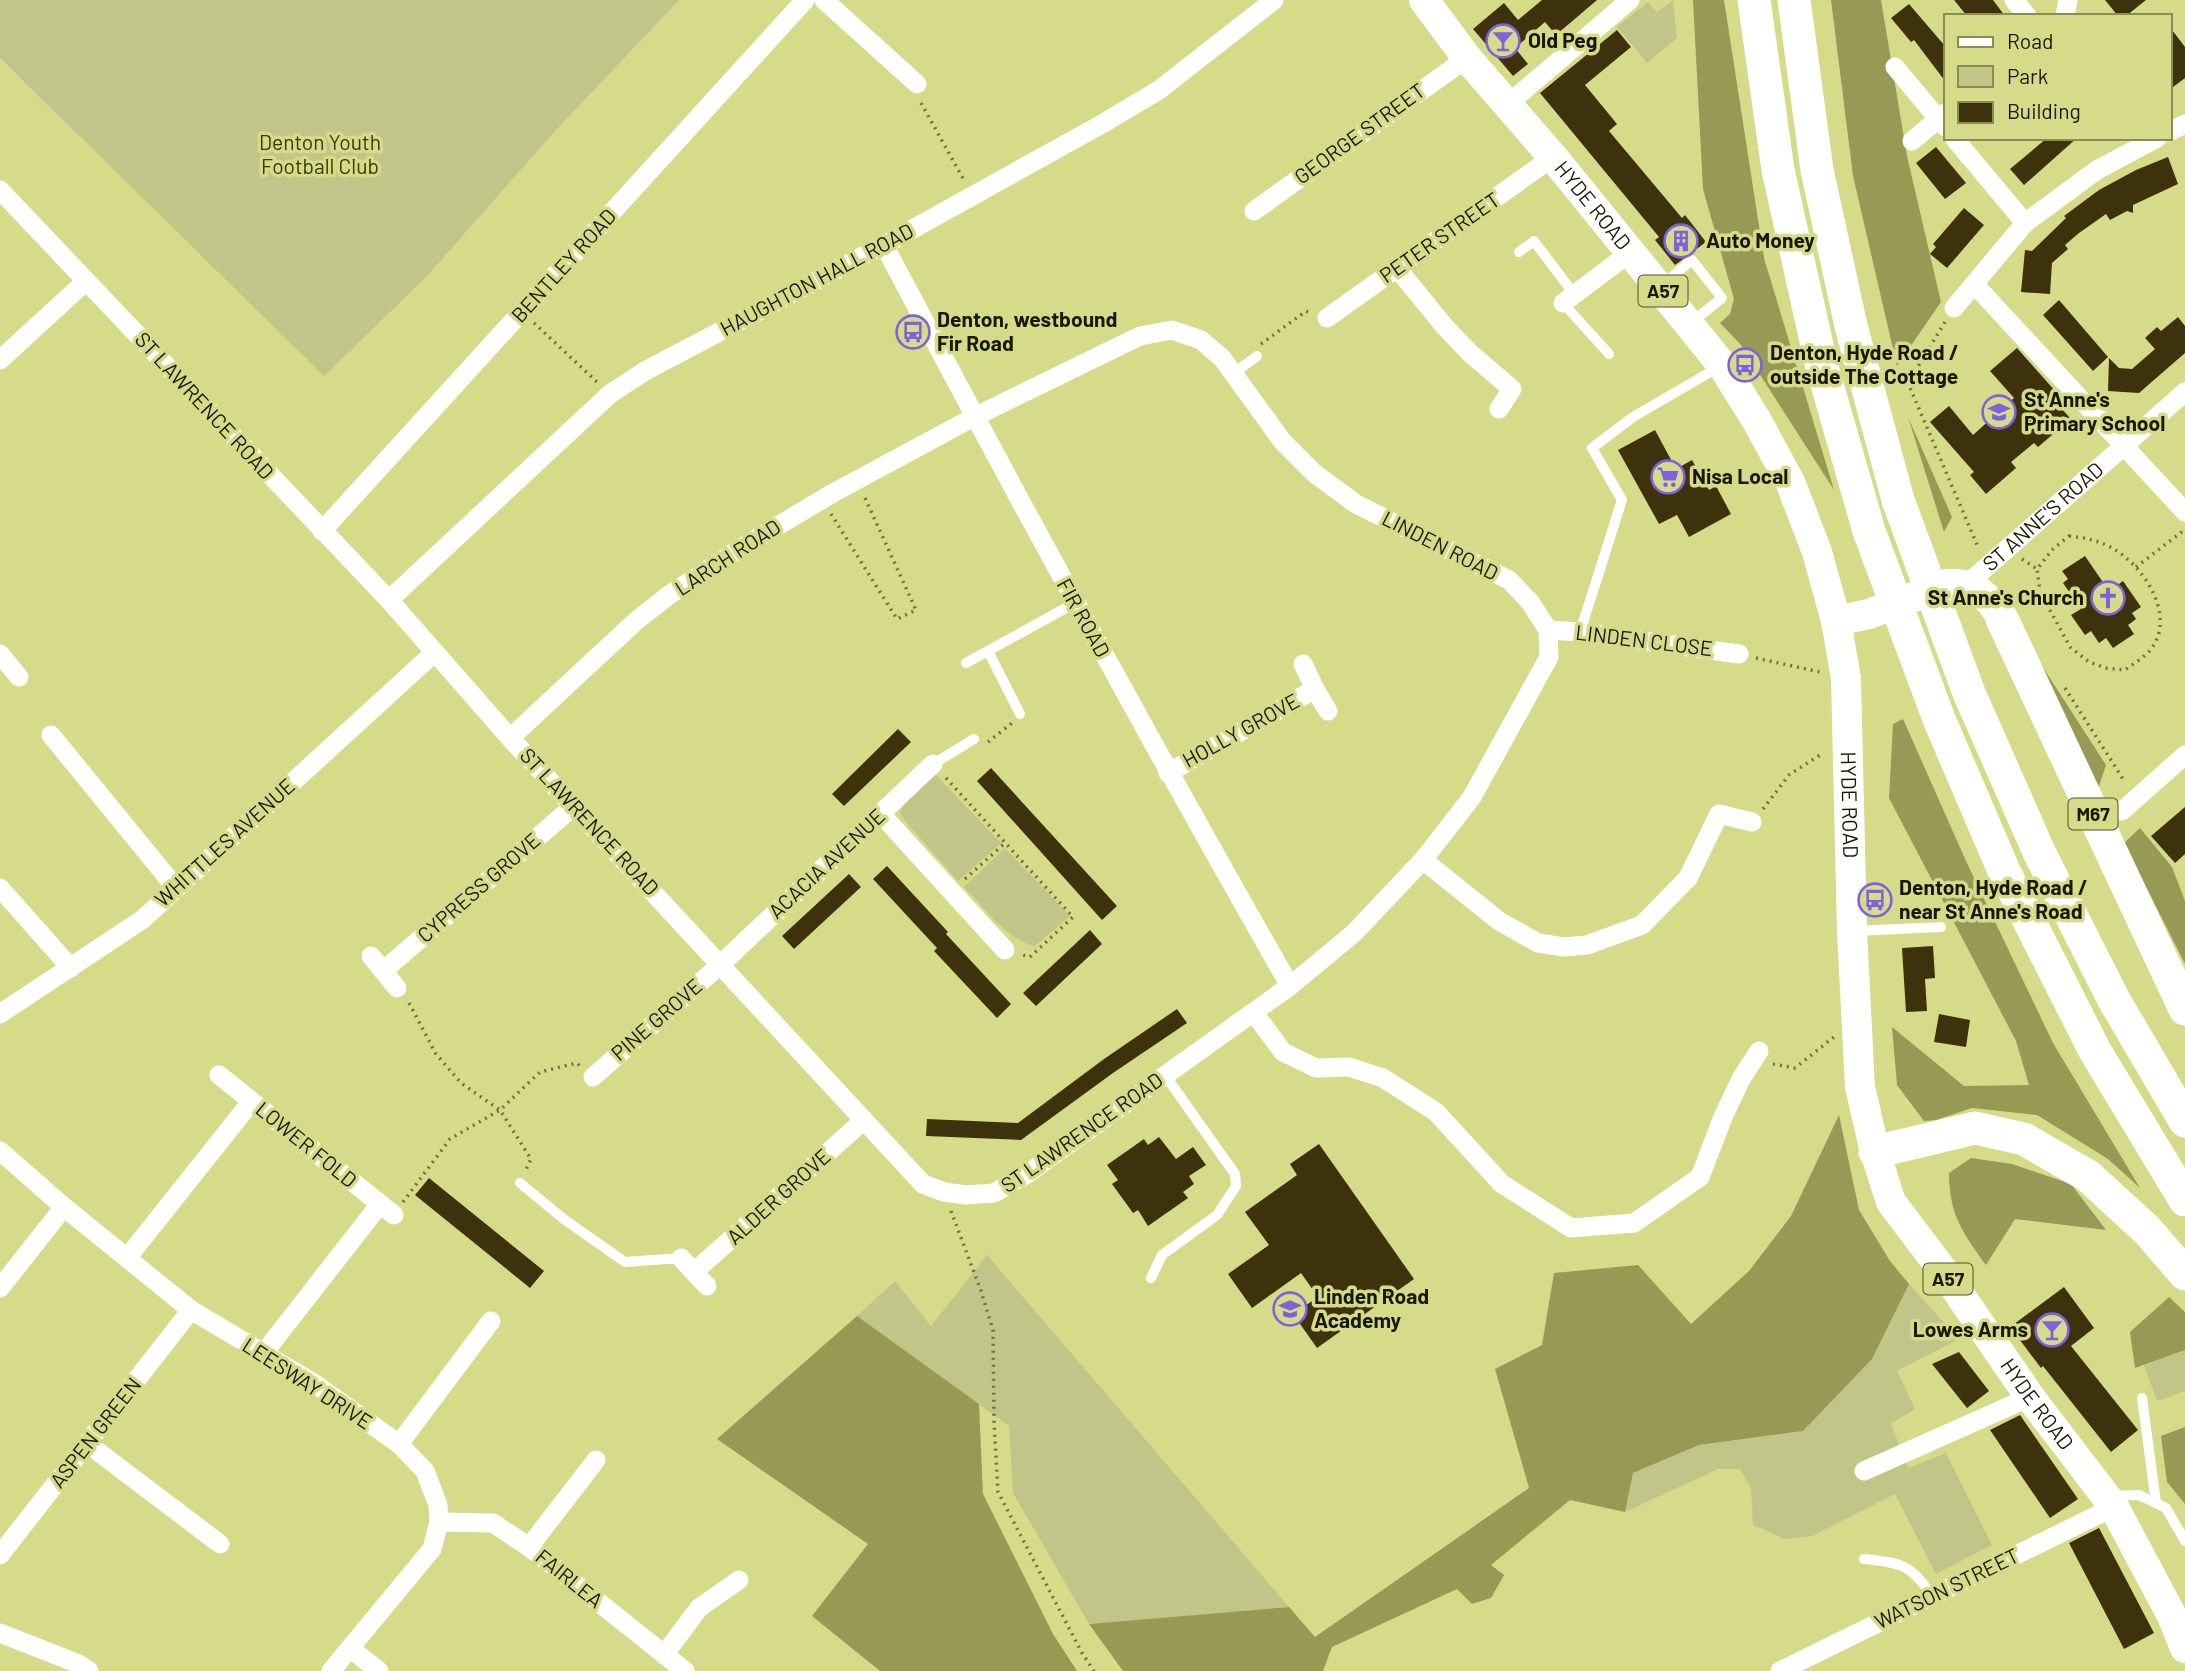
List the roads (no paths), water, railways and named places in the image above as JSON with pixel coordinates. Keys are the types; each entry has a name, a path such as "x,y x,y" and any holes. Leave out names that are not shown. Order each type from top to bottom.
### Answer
{"highway":[{"path":"1754,0 1778,170 1821,363 1869,531 1939,719 2004,871 2095,1051 2185,1200"},
{"path":"1794,0 1820,183 1851,326 1898,500 1969,693 2040,854 2114,1000 2185,1121"},
{"name":"M67","path":"2002,619 2185,1009"},
{"path":"1875,1153 1975,1128 2024,1139 2088,1176 2147,1230 2185,1274"}],"main road":[{"name":"HYDE ROAD","path":"1424,0 1467,58 1553,157 1722,365 1758,421 1791,484 1817,552 1836,621 1846,678 1852,931 1860,1087 1875,1153 1891,1202 1944,1272 2030,1397 2109,1502 2172,1616 2185,1648"},
{"name":"ST ANNE'S ROAD","path":"1836,621 1868,614 1956,584 1987,597 2002,619"}],"street":[{"name":"BENTLEY ROAD","path":"322,531 806,0"},
{"path":"824,0 917,84"},
{"name":"HAUGHTON HALL ROAD","path":"389,600 610,394 645,371 884,245 1159,90 1274,0"},
{"path":"1508,104 1630,0"},
{"path":"2014,0 2025,14"},
{"name":"GEORGE STREET","path":"1254,211 1467,58"},
{"path":"1895,67 1943,120 1912,141"},
{"path":"1956,140 2025,223"},
{"path":"1954,308 2025,223 2096,170 2153,140"},
{"name":"PETER STREET","path":"1326,318 1553,157"},
{"name":"ST LAWRENCE ROAD","path":"0,190 389,600 510,738 575,805 923,1184 944,1192 966,1195 994,1193 1027,1174 1247,1018"},
{"name":"FIR ROAD","path":"884,245 974,417 1168,773 1290,986"},
{"path":"1569,298 1631,252"},
{"path":"1398,268 1445,327 1470,353 1512,389 1499,409"},
{"path":"0,360 86,281"},
{"path":"1975,285 2185,512"},
{"name":"LINDEN ROAD","path":"974,417 1140,336 1172,330 1201,340 1222,358 1283,442 1314,473 1356,504 1509,580 1530,602 1548,630"},
{"name":"ST ANNE'S ROAD","path":"1956,584 2185,392"},
{"name":"LARCH ROAD","path":"510,738 636,621 669,595 821,500 974,417"},
{"path":"1548,630 1549,657 1472,797 1423,860 1354,933 1247,1018 1283,1052 1317,1068 1349,1066 1383,1078 1436,1112 1502,1184 1571,1228 1634,1223 1700,1177 1723,1117 1741,1079 1759,1051"},
{"name":"LINDEN CLOSE","path":"1548,630 1739,654"},
{"name":"WHITTLES AVENUE","path":"0,1014 144,919 435,652"},
{"path":"0,654 19,677"},
{"name":"HOLLY GROVE","path":"1303,664 1328,711"},
{"name":"HOLLY GROVE","path":"1168,773 1315,689"},
{"path":"51,735 176,888"},
{"path":"2129,804 2185,755"},
{"name":"ACACIA AVENUE","path":"721,964 933,764"},
{"name":"CYPRESS GROVE","path":"397,988 377,963 575,805"},
{"path":"881,814 1005,950"},
{"path":"1423,860 1499,921 1538,943 1564,947 1587,945 1642,925 1688,878 1719,814 1752,822"},
{"path":"0,888 71,968"},
{"name":"PINE GROVE","path":"593,1077 721,964"},
{"name":"LOWER FOLD","path":"219,1075 387,1209 263,1354"},
{"path":"127,1258 251,1102"},
{"name":"ALDER GROVE","path":"694,1272 863,1121"},
{"name":"LEESWAY DRIVE","path":"0,1151 191,1310 315,1384 399,1444 425,1471 438,1506 439,1522"},
{"path":"0,1288 64,1207"},
{"name":"ASPEN GREEN","path":"0,1555 191,1310"},
{"path":"399,1444 491,1321"},
{"path":"1864,1471 2030,1397"},
{"path":"88,1444 220,1544"},
{"path":"529,1547 596,1460"},
{"name":"WATSON STREET","path":"1786,1670 1932,1597 2109,1502"},
{"path":"331,1671 432,1549 439,1522"},
{"name":"FAIRLEA","path":"439,1522 493,1523 529,1547 685,1671"},
{"path":"664,1655 699,1608 739,1580"},
{"path":"1,1639 79,1664 89,1671"},
{"path":"351,1649 379,1671"}],"lane":[{"path":"1518,252 1534,241 1569,298 1609,354"},
{"path":"1659,287 1692,260 1722,298 1689,325"},
{"path":"1233,374 1256,356"},
{"path":"1580,632 1622,500 1592,448 1633,416 1722,365"},
{"path":"966,663 1075,603"},
{"path":"988,651 1020,713"},
{"path":"933,764 974,739"},
{"path":"1852,931 1941,927"},
{"path":"1151,1278 1162,1255 1217,1215 1236,1186 1235,1174 1165,1075"},
{"path":"520,1183 565,1220 625,1262 694,1272"},
{"path":"2142,1398 2156,1503"},
{"path":"2109,1502 2139,1495 2166,1508 2185,1541"},
{"path":"1864,1559 1887,1561 1907,1568 1919,1576 1932,1597"}],"place":[{"name":"Old Peg","path":"1503,41"},
{"name":"Auto Money","path":"1681,241"},
{"name":"Denton, westbound Fir Road","path":"913,332"},
{"name":"Denton, Hyde Road / outside The Cottage","path":"1745,365"},
{"name":"St Anne's Primary School","path":"1999,412"},
{"name":"Nisa Local","path":"1668,477"},
{"name":"St Anne's Church","path":"2108,598"},
{"name":"Denton, Hyde Road / near St Anne's Road","path":"1875,900"},
{"name":"Linden Road Academy","path":"1290,1309"},
{"name":"Lowes Arms","path":"2052,1330"}],"park label":[{"name":"Denton Youth Football Club","path":"320,155"}]}
